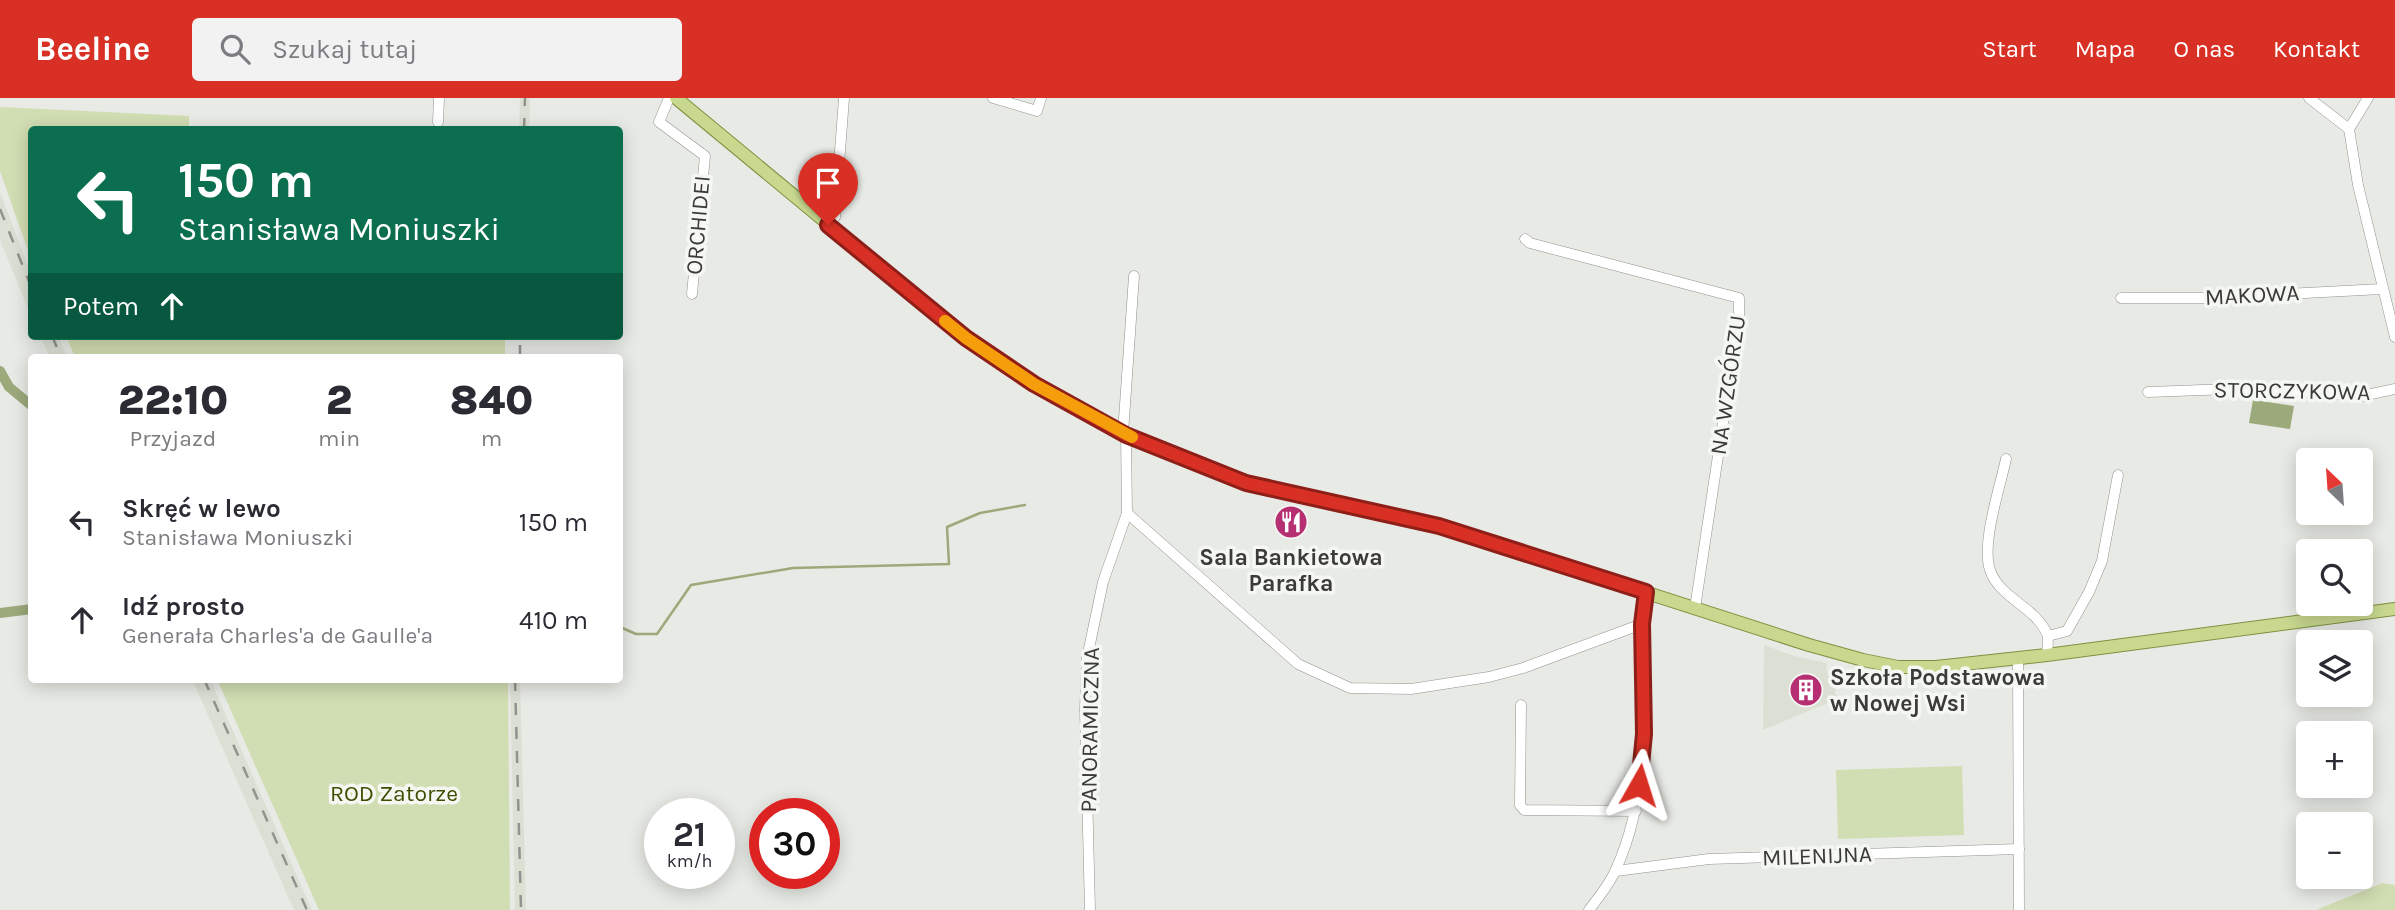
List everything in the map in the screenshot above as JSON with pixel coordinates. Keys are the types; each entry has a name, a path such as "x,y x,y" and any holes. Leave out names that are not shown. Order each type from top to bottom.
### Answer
{"main road":[{"path":"676,98 966,338 1034,384 1124,434 1246,483 1439,526 1831,651 1898,667 1936,667 2018,659 2395,609"}],"street":[{"path":"438,122 439,98"},
{"name":"ORCHIDEI","path":"669,98 659,122 705,156 692,294"},
{"path":"828,225 835,217 844,98"},
{"path":"993,98 1037,111 1041,98"},
{"path":"2309,98 2349,129"},
{"path":"2368,98 2349,129 2357,185 2395,337"},
{"name":"NA WZGÓRZU","path":"1525,239 1530,243 1739,298 1739,317 1695,608"},
{"path":"1134,276 1124,434 1128,513 1298,664 1350,688 1411,689 1489,677 1523,668 1642,624"},
{"name":"MAKOWA","path":"2121,298 2233,297 2382,289"},
{"name":"STORCZYKOWA","path":"2148,392 2257,388 2361,396 2395,389"},
{"path":"2006,459 1988,542 1989,569 1995,581 2036,618 2048,636 2047,655"},
{"path":"2048,636 2067,631 2089,592 2102,561 2118,475"},
{"name":"PANORAMICZNA","path":"1090,910 1087,658 1103,582 1128,513"},
{"path":"1589,910 1616,871 1636,811 1644,734 1642,624 1646,592"},
{"path":"2018,659 2019,910"},
{"path":"1521,705 1520,805 1524,810 1636,811"},
{"name":"MILENIJNA","path":"1616,871 1709,859 2019,849"}],"shaded area":[{"path":"520,98 530,98 529,126 519,126"},
{"path":"0,192 28,266 28,309 0,240"},
{"path":"42,340 60,340 66,354 49,354"},
{"path":"2253,400 2294,406 2290,429 2249,423"},
{"path":"1764,645 1794,656 1827,663 1826,671 1838,676 1835,693 1843,705 1828,703 1763,730"},
{"path":"194,683 212,683 312,910 294,910"},
{"path":"510,683 520,683 526,910 515,910"}],"green space":[{"path":"0,107 189,116 189,126 28,126 28,250 0,171"},
{"path":"68,340 505,340 505,354 74,354"},
{"name":"ROD Zatorze","path":"219,683 508,683 510,910 319,910"},
{"path":"1962,766 1964,835 1838,839 1836,770"},
{"path":"2383,883 2395,885 2395,910 2316,910 2373,889"}],"waterway":[{"path":"0,371 9,387 28,403"},
{"path":"623,628 636,634 657,634 691,585 793,568 949,564 947,527 980,513 1025,505"},
{"path":"0,613 28,610"}],"railway":[{"path":"524,126 525,98"},
{"path":"0,209 28,279"},
{"path":"54,340 60,354"},
{"path":"520,340 520,354"},
{"path":"206,683 307,910"},
{"path":"515,683 521,910"}],"slow traffic":[{"path":"945,321 1034,384 1132,437"}],"place":[{"name":"Sala Bankietowa Parafka","path":"1291,522"},
{"name":"Szkoła Podstawowa w Nowej Wsi","path":"1806,690"}],"route":[{"path":"828,225 966,338 1034,384 1126,435 1246,483 1439,526 1646,592 1642,624 1644,734 1639,785"}]}
